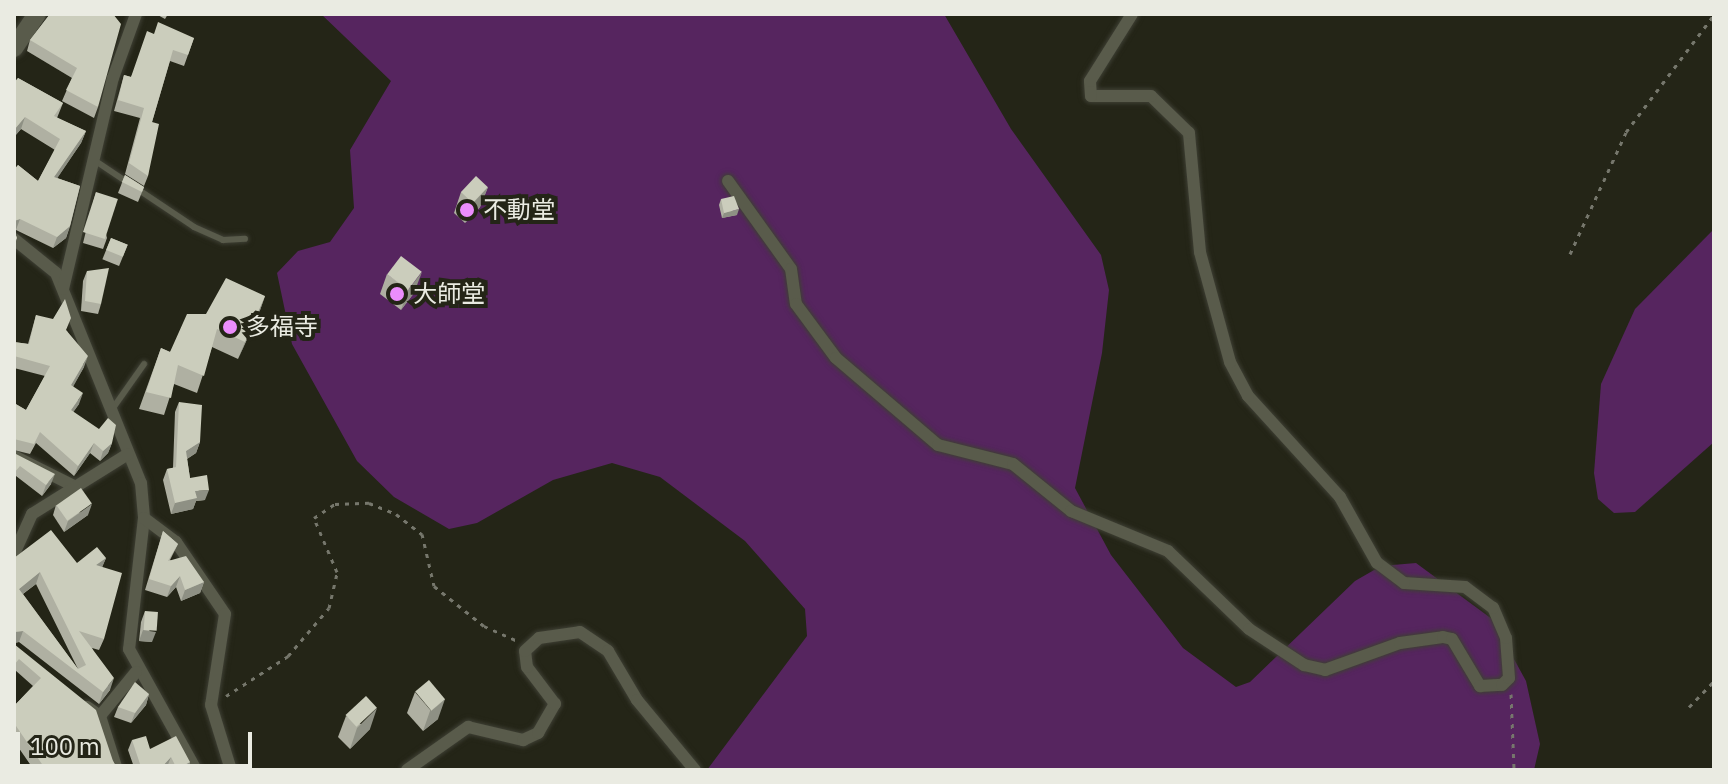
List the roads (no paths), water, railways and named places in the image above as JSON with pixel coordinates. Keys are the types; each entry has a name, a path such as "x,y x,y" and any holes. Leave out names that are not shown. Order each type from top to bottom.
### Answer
{"main road":[{"path":"14,48 37,14"}],"street":[{"path":"63,289 97,162 113,78 136,14"},
{"path":"728,181 791,269 796,304 836,358 938,445 1013,464 1071,511 1168,551 1249,629 1304,665 1325,670 1400,643 1443,637 1452,639 1480,686 1491,689 1509,678 1506,638 1493,608 1465,587 1404,583 1377,563 1340,497 1248,396 1230,362 1200,252 1189,133 1151,96 1091,96 1090,81 1132,14"},
{"path":"14,239 56,273 113,408 143,491 144,518 128,637 136,672 196,770"},
{"path":"14,554 32,514 128,454"},
{"path":"14,456 76,487"},
{"path":"144,518 176,542 225,614 214,724 231,770"},
{"path":"407,770 468,727 523,740 548,723 555,704 527,667 527,646 567,633 595,638 695,770"},
{"path":"100,716 136,672"},
{"path":"71,695 100,716 117,770"}],"lane":[{"path":"97,162 194,227 223,240 245,239"},
{"path":"113,408 144,364"}],"place":[{"name":"不動堂","path":"467,210"},
{"name":"大師堂","path":"397,294"},
{"name":"多福寺","path":"230,327"}]}
